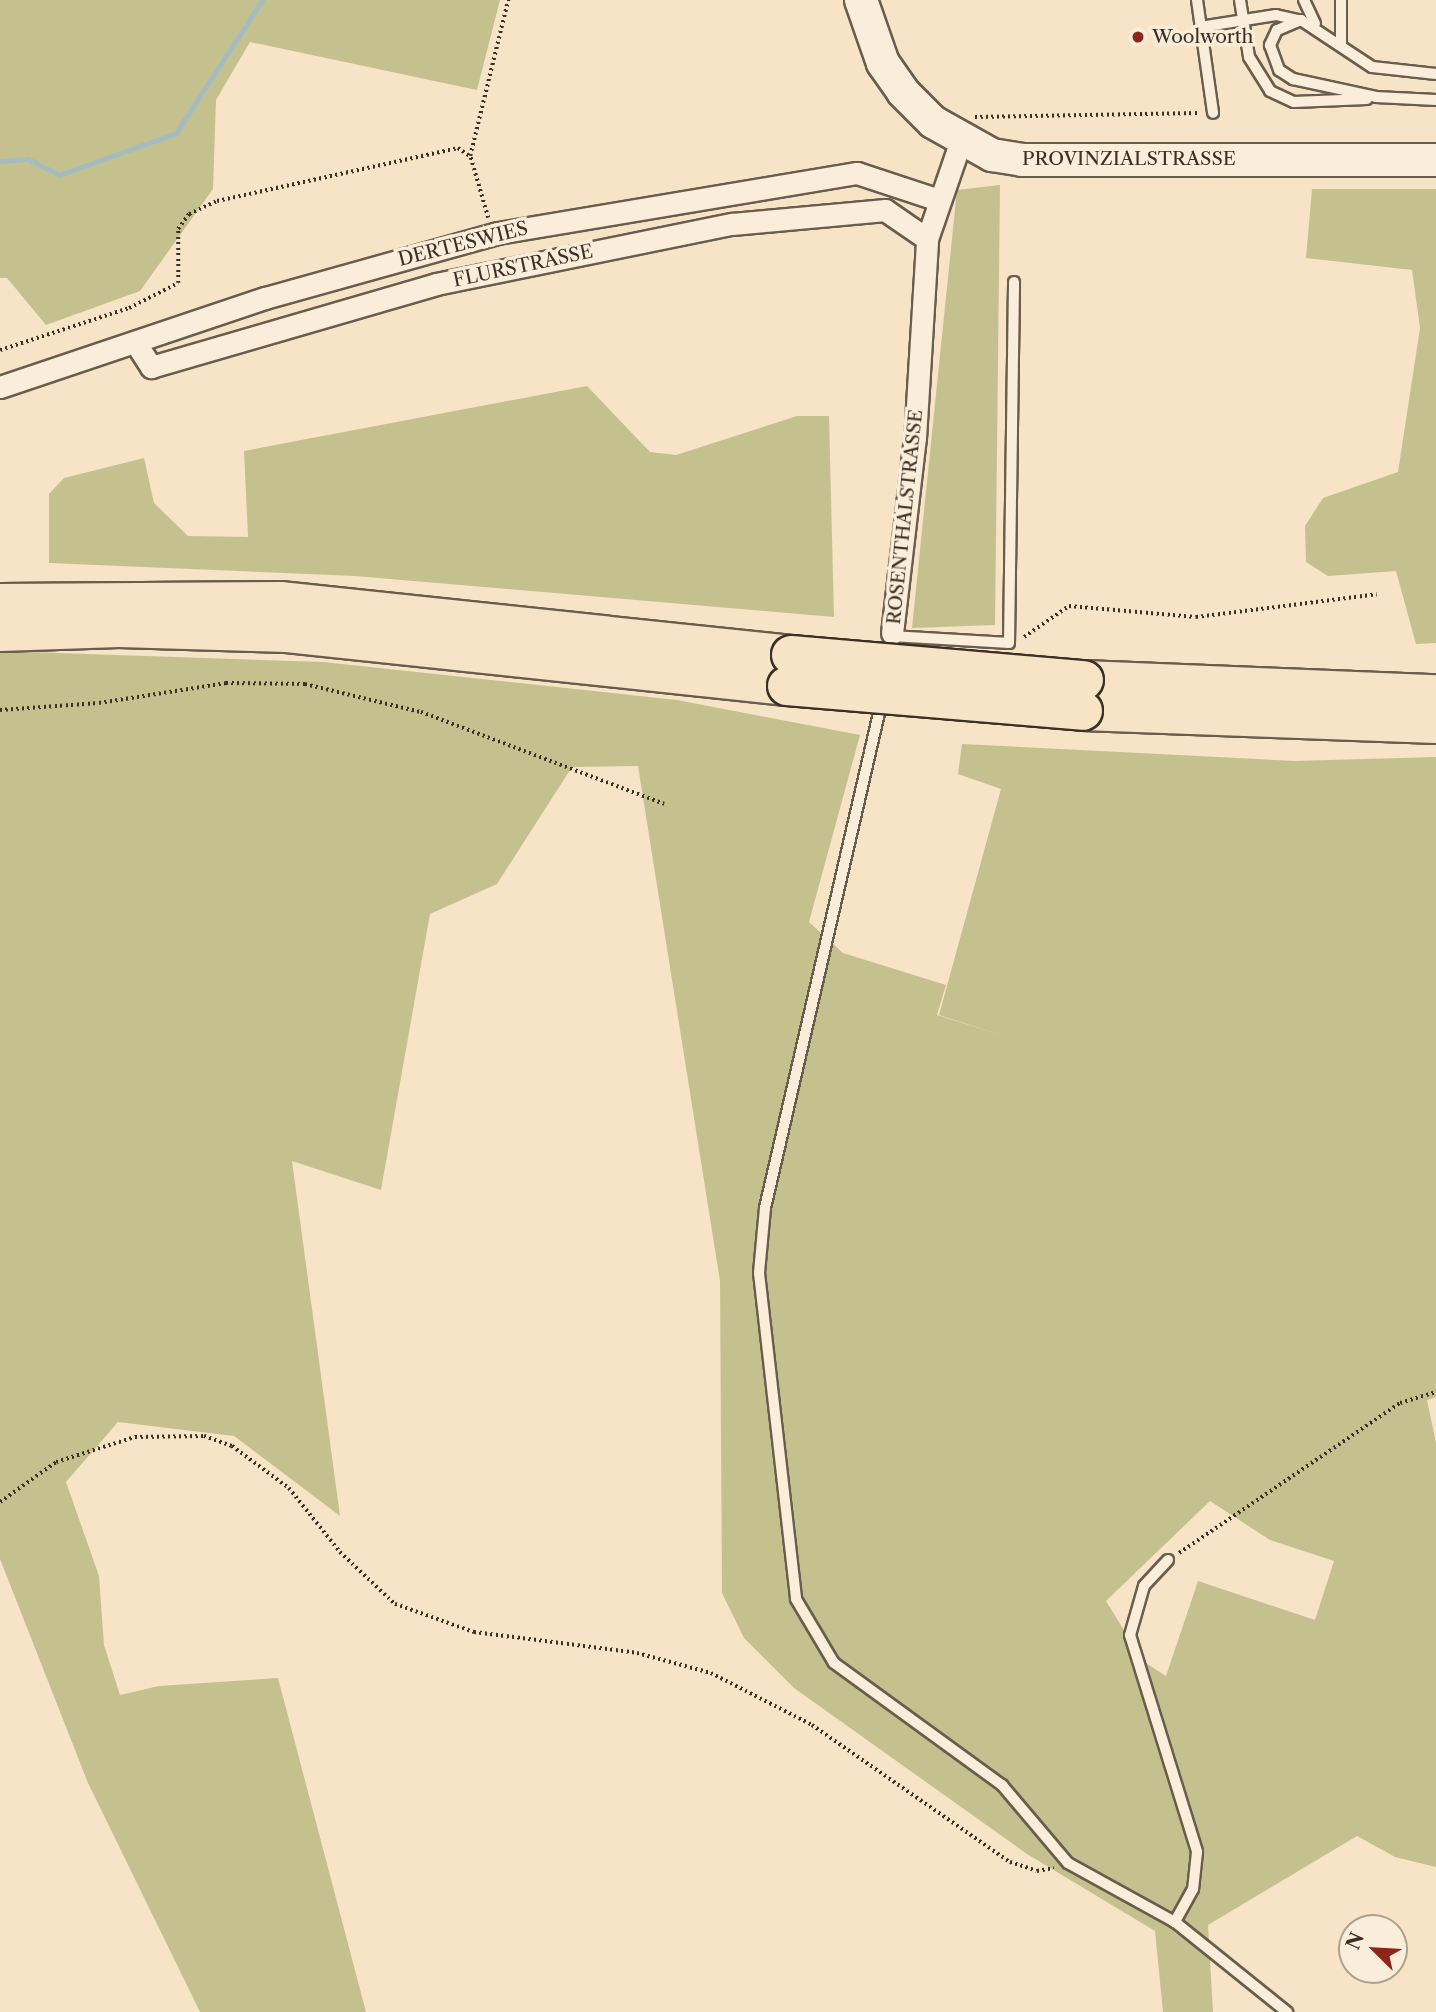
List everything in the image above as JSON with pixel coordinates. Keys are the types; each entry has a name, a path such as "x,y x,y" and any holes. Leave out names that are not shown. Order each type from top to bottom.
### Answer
{"highway":[{"path":"0,603 280,601 789,671"},
{"path":"0,632 119,628 287,633 1436,724"},
{"path":"1083,695 1436,694"}],"main road":[{"name":"PROVINZIALSTRASSE","path":"861,0 890,73 933,122 961,140 1022,160 1436,160"}],"street":[{"name":"ROSENTHALSTRASSE","path":"892,634 915,438 927,239 936,200 961,140"},
{"name":"DERTESWIES","path":"0,387 265,298 498,233 856,173 877,174 936,200"},
{"name":"FLURSTRASSE","path":"135,342 151,367 436,284 732,224 885,210 927,239"}],"lane":[{"path":"1197,0 1213,113"},
{"path":"1242,0 1249,57 1270,91 1294,102 1376,97 1436,100"},
{"path":"1304,0 1315,24"},
{"path":"1341,0 1341,45"},
{"path":"1200,27 1276,15 1315,24 1372,67 1436,74"},
{"path":"1301,20 1277,30 1270,45 1279,70 1293,79 1376,97"},
{"path":"1009,643 1014,282"},
{"path":"892,634 877,732 765,1209 759,1273 788,1563 809,1629 834,1663 1002,1785 1068,1863 1175,1923 1287,2012"},
{"name":"ROSENTHALSTRASSE","path":"892,634 1009,643"},
{"path":"1168,1560 1144,1586 1130,1635 1197,1852 1193,1889 1175,1923"}],"path":[{"path":"498,233 470,156 508,0"},
{"path":"961,140 978,113 1213,113"},
{"path":"0,349 129,308 178,283 178,229 189,214 218,201 458,148 470,156"},
{"path":"1009,643 1069,606 1196,617 1377,594"},
{"path":"0,710 99,703 226,683 305,684 421,712 664,804"},
{"path":"1168,1560 1400,1403 1436,1392"},
{"path":"0,1502 56,1462 135,1437 204,1436 232,1446 289,1488 340,1552 395,1604 474,1632 637,1653 712,1673 812,1725 1010,1861 1037,1871 1068,1863"}],"shaded area":[{"path":"0,0 500,0 477,90 250,42 216,100 213,189 140,291 46,325 7,278 0,278"},
{"path":"1000,185 995,625 912,628 957,190"},
{"path":"1312,189 1436,189 1436,643 1416,644 1396,571 1328,576 1306,562 1305,526 1323,498 1398,472 1420,328 1412,270 1306,258"},
{"path":"587,386 650,452 676,455 797,416 829,416 834,617 355,576 49,563 49,494 64,478 144,458 154,503 188,536 248,537 244,451"},
{"path":"0,651 323,662 677,700 860,735 809,922 843,953 946,985 937,1015 1001,1035 939,1015 1001,789 958,774 962,744 1294,761 1436,757 1436,1397 1427,1400 1436,1443 1436,1867 1395,1857 1357,1836 1208,1925 1213,2012 1163,2012 1155,1931 1027,1854 794,1688 744,1638 722,1593 720,1281 638,766 572,767 497,884 430,914 381,1190 292,1161 340,1516 234,1436 118,1422 66,1482 99,1576 104,1645 120,1695 159,1686 278,1678 366,2012 200,2012 88,1783 0,1559","holes":["1210,1501 1270,1540 1334,1561 1315,1620 1198,1581 1166,1676 1143,1661 1106,1601"]}],"waterway":[{"path":"0,161 28,159 59,175 176,133 262,0"}],"place":[{"name":"Woolworth","path":"1138,37"}]}
